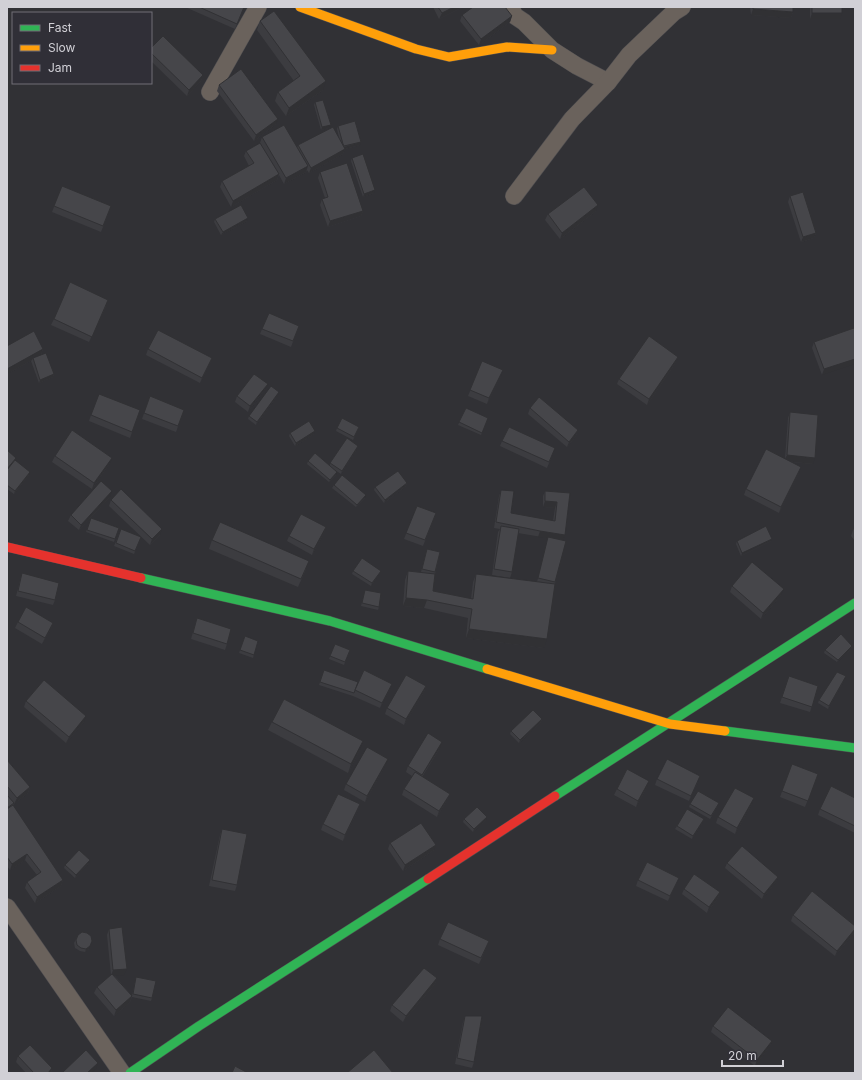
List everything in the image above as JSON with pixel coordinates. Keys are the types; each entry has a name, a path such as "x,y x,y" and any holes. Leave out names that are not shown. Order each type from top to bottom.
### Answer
{"street":[{"path":"210,92 258,7"},
{"path":"300,7 416,49 449,57 507,47 552,50"},
{"path":"510,7 515,16 524,22 552,50 577,66 608,82"},
{"path":"514,196 572,119 608,82 629,55 674,12 682,7"},
{"path":"7,547 330,621 670,724 855,748"},
{"path":"130,1073 199,1026 670,724 855,603"},
{"path":"7,908 122,1073"}],"building":[{"path":"199,7 244,7 237,24"},
{"path":"438,7 454,7 442,13"},
{"path":"473,7 505,7 512,16 481,39 462,15"},
{"path":"753,7 793,7 793,12 753,9"},
{"path":"812,7 842,7 842,13 812,13"},
{"path":"274,11 326,81 289,108 278,92 300,76 260,21"},
{"path":"163,36 203,75 189,90 152,54 152,47"},
{"path":"241,69 278,119 256,135 219,85"},
{"path":"323,100 331,125 322,127 315,102"},
{"path":"355,121 361,142 344,146 338,126"},
{"path":"284,125 308,166 286,178 262,137"},
{"path":"333,127 345,149 311,168 298,145"},
{"path":"260,143 279,174 233,201 222,181 254,163 246,151"},
{"path":"363,154 375,190 364,194 352,158"},
{"path":"347,163 363,211 330,221 322,199 328,197 320,172"},
{"path":"62,186 111,206 103,226 54,206"},
{"path":"584,187 598,205 562,233 548,214"},
{"path":"803,192 816,233 803,237 790,196"},
{"path":"241,205 248,218 223,232 215,219"},
{"path":"70,282 108,300 92,337 54,319"},
{"path":"269,313 299,326 293,341 262,329"},
{"path":"854,328 855,359 824,369 814,342"},
{"path":"158,330 212,358 202,378 148,349"},
{"path":"34,331 43,349 7,369 7,346"},
{"path":"649,336 678,357 649,399 619,379"},
{"path":"46,353 54,374 40,380 33,358"},
{"path":"482,361 503,370 489,398 470,390"},
{"path":"254,374 268,384 250,406 237,396"},
{"path":"271,386 279,392 257,422 249,416"},
{"path":"99,394 140,410 132,432 91,415"},
{"path":"150,396 184,410 178,426 144,413"},
{"path":"539,397 578,430 569,442 530,408"},
{"path":"466,408 488,418 482,433 459,422"},
{"path":"790,412 818,415 815,458 787,455"},
{"path":"342,418 359,427 354,437 337,428"},
{"path":"309,421 315,431 296,443 290,433"},
{"path":"509,427 555,448 549,462 502,441"},
{"path":"72,430 112,458 94,483 55,456"},
{"path":"347,438 358,446 342,471 330,463"},
{"path":"766,449 801,467 781,507 746,489"},
{"path":"7,450 16,458 7,469"},
{"path":"315,453 337,472 330,480 308,461"},
{"path":"15,460 30,472 15,491 7,485 7,470"},
{"path":"398,471 407,483 385,500 375,487"},
{"path":"342,475 366,495 357,505 334,485"},
{"path":"101,481 112,491 81,525 71,515"},
{"path":"121,489 162,529 152,539 111,500"},
{"path":"501,490 514,491 511,513 555,521 557,502 545,501 545,491 570,493 565,535 496,522"},
{"path":"417,506 436,513 425,540 406,533"},
{"path":"301,514 326,527 314,549 289,536"},
{"path":"91,518 119,528 115,539 87,530"},
{"path":"220,522 309,561 301,579 212,540"},
{"path":"501,526 519,529 512,572 494,569"},
{"path":"766,526 772,539 742,553 737,541"},
{"path":"121,529 141,537 135,551 116,543"},
{"path":"548,537 566,541 555,582 538,578"},
{"path":"427,549 440,552 435,572 422,569"},
{"path":"362,558 381,571 372,583 353,571"},
{"path":"752,562 784,589 763,613 732,586"},
{"path":"408,571 435,574 433,591 473,599 476,574 555,584 547,639 469,629 472,609 427,600 406,598"},
{"path":"22,573 59,583 55,600 18,591"},
{"path":"365,590 381,593 379,607 362,603"},
{"path":"26,607 53,623 45,638 18,622"},
{"path":"197,618 231,629 227,644 193,633"},
{"path":"841,634 852,646 838,660 825,650"},
{"path":"245,636 258,641 254,655 240,650"},
{"path":"335,644 350,650 345,662 330,656"},
{"path":"324,670 358,682 354,693 320,682"},
{"path":"364,670 392,684 382,703 355,690"},
{"path":"837,672 846,676 829,706 819,700"},
{"path":"406,675 426,686 406,719 387,708"},
{"path":"789,676 818,686 812,707 782,697"},
{"path":"44,680 86,716 69,737 26,701"},
{"path":"284,699 363,741 351,764 272,722"},
{"path":"533,710 542,719 520,740 511,731"},
{"path":"428,733 442,742 422,775 408,766"},
{"path":"367,747 388,759 367,796 346,784"},
{"path":"667,759 700,776 691,796 657,779"},
{"path":"7,760 30,787 17,798 7,786"},
{"path":"792,764 818,774 808,801 782,791"},
{"path":"627,769 649,781 638,801 617,789"},
{"path":"415,772 450,794 439,811 404,789"},
{"path":"831,786 855,798 855,826 820,809"},
{"path":"735,788 754,798 737,828 718,817"},
{"path":"698,791 719,803 711,816 690,804"},
{"path":"338,794 360,804 345,835 323,824"},
{"path":"7,795 14,803 7,808"},
{"path":"13,805 63,880 37,897 27,882 41,872 27,854 12,864 7,857 7,809"},
{"path":"477,807 487,817 474,829 464,819"},
{"path":"687,809 704,819 693,836 677,826"},
{"path":"421,823 436,845 405,865 390,843"},
{"path":"222,829 247,834 237,885 212,880"},
{"path":"742,846 778,877 764,894 727,863"},
{"path":"79,850 90,860 76,875 65,865"},
{"path":"647,862 679,878 670,896 638,880"},
{"path":"694,874 720,892 709,907 684,889"},
{"path":"812,891 855,926 855,929 837,951 793,915"},
{"path":"448,922 489,941 481,958 440,939"},
{"path":"122,927 127,969 113,970 109,929"},
{"path":"82,932 91,936 92,941 90,946 86,949 77,945 76,940 78,935"},
{"path":"424,968 437,978 406,1016 392,1005"},
{"path":"112,974 132,996 116,1010 97,987"},
{"path":"136,977 156,981 152,998 133,994"},
{"path":"728,1007 772,1041 757,1060 713,1026"},
{"path":"465,1016 482,1016 474,1062 457,1058"},
{"path":"30,1045 52,1068 48,1073 34,1073 18,1056"},
{"path":"86,1050 98,1063 87,1073 62,1073"},
{"path":"374,1050 393,1073 347,1073"},
{"path":"235,1066 248,1073 232,1073"}],"traffic: fast":[{"path":"141,578 330,621 487,669"},
{"path":"555,796 855,603"},
{"path":"725,731 855,748"},
{"path":"130,1073 199,1026 428,879"}],"traffic: slow":[{"path":"300,7 416,49 449,57 507,47 552,50"},
{"path":"487,669 670,724 725,731"}],"traffic: jam":[{"path":"7,547 141,578"},
{"path":"428,879 555,796"}]}
